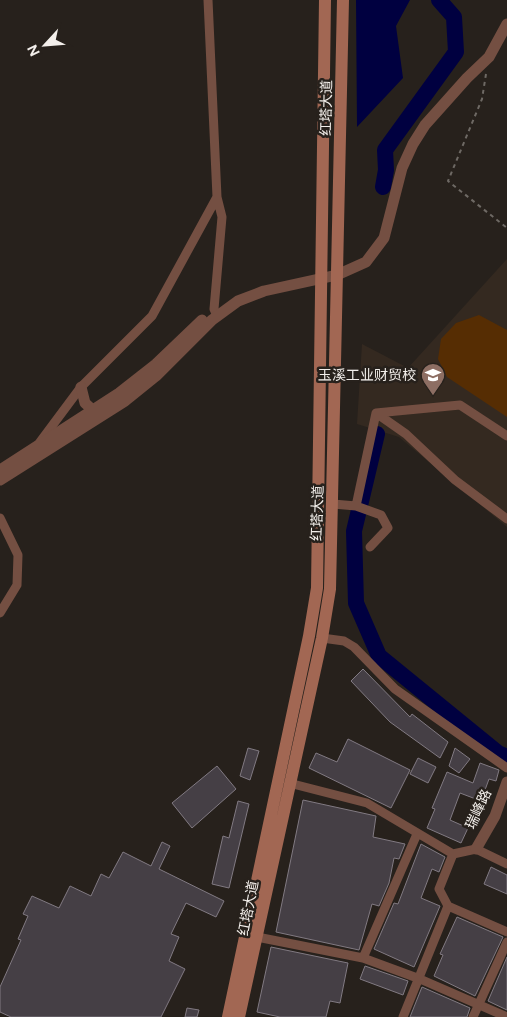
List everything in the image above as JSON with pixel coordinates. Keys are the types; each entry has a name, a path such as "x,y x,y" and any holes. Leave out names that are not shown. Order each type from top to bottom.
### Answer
{"main road":[{"name":"红塔大道","path":"228,1017 309,636 317,588 325,0"},
{"name":"红塔大道","path":"239,1017 322,638 330,589 344,0"}],"street":[{"path":"208,0 217,197 222,217 216,313"},
{"path":"0,480 98,413 240,292 257,286 305,275 320,277 337,276 366,262 384,238 402,168 413,144 425,124 489,57 507,24"},
{"path":"39,444 81,387 152,316 217,197"},
{"path":"81,387 85,403 98,413"},
{"path":"376,413 460,405 507,436"},
{"path":"0,470 39,444 98,413"},
{"path":"356,506 376,413"},
{"path":"376,413 406,434 455,480 507,519"},
{"path":"333,504 356,506 381,515 388,528 370,547"},
{"path":"0,518 18,555 17,585 0,613"},
{"path":"322,638 344,641 354,647 395,689 507,768"},
{"name":"瑞峰路","path":"476,848 494,816 507,782"},
{"path":"289,783 367,803 453,854 476,848 507,864"},
{"path":"363,958 417,834"},
{"path":"453,854 439,889 448,906 507,932"},
{"path":"403,1017 448,906"},
{"path":"257,937 363,958 420,979 507,1017"},
{"path":"473,1017 507,942"}],"path":[{"path":"489,57 482,99 448,181 507,228"}],"shaded area":[{"path":"356,0 410,0 396,26 403,78 357,127"},
{"name":"玉溪工业财贸校","path":"507,259 507,527 399,437 357,424 362,344 408,368"},
{"path":"479,315 507,330 507,417 447,377 438,359 441,339 456,323"}],"building":[{"path":"363,669 410,717 412,714 448,742 440,758 390,722 351,681"},
{"path":"348,739 410,770 391,808 309,768 316,753 337,762"},
{"path":"248,748 259,751 250,780 240,776"},
{"path":"455,748 470,759 459,773 449,766"},
{"path":"418,758 436,767 428,783 410,774"},
{"path":"480,763 499,770 496,781 489,779 481,801 460,793 450,820 468,828 461,843 427,828 435,809 432,808 447,772 473,783"},
{"path":"217,766 236,789 192,828 172,803"},
{"path":"303,800 376,816 373,837 405,844 399,859 394,858 389,883 379,906 372,904 359,950 276,932"},
{"path":"238,801 249,804 229,888 212,884 223,836 229,838"},
{"path":"162,842 170,846 159,869 224,901 216,917 186,903 171,934 179,937 169,961 185,969 161,1017 11,1017 0,1012 0,987 21,940 18,939 28,916 23,914 32,896 59,908 70,886 91,896 101,874 109,878 123,852 151,866"},
{"path":"421,844 445,857 439,872 432,869 421,898 440,906 414,967 374,949 394,903 398,904"},
{"path":"491,867 507,875 507,894 484,884"},
{"path":"457,917 503,937 475,996 434,976 443,955 440,954"},
{"path":"271,947 348,963 340,1003 330,1001 326,1017 280,1017 257,1012"},
{"path":"507,957 507,1010 488,1001"},
{"path":"365,966 408,981 403,995 360,979"},
{"path":"422,987 470,1008 467,1017 410,1017"},
{"path":"187,1008 199,1010 197,1017 185,1017"}],"waterway":[{"path":"383,187 386,170 385,150 456,52 454,17 439,0"},
{"path":"377,434 354,531 356,603 379,656 498,753 507,757"}],"place":[{"name":"玉溪工业财贸校","path":"433,396"}]}
